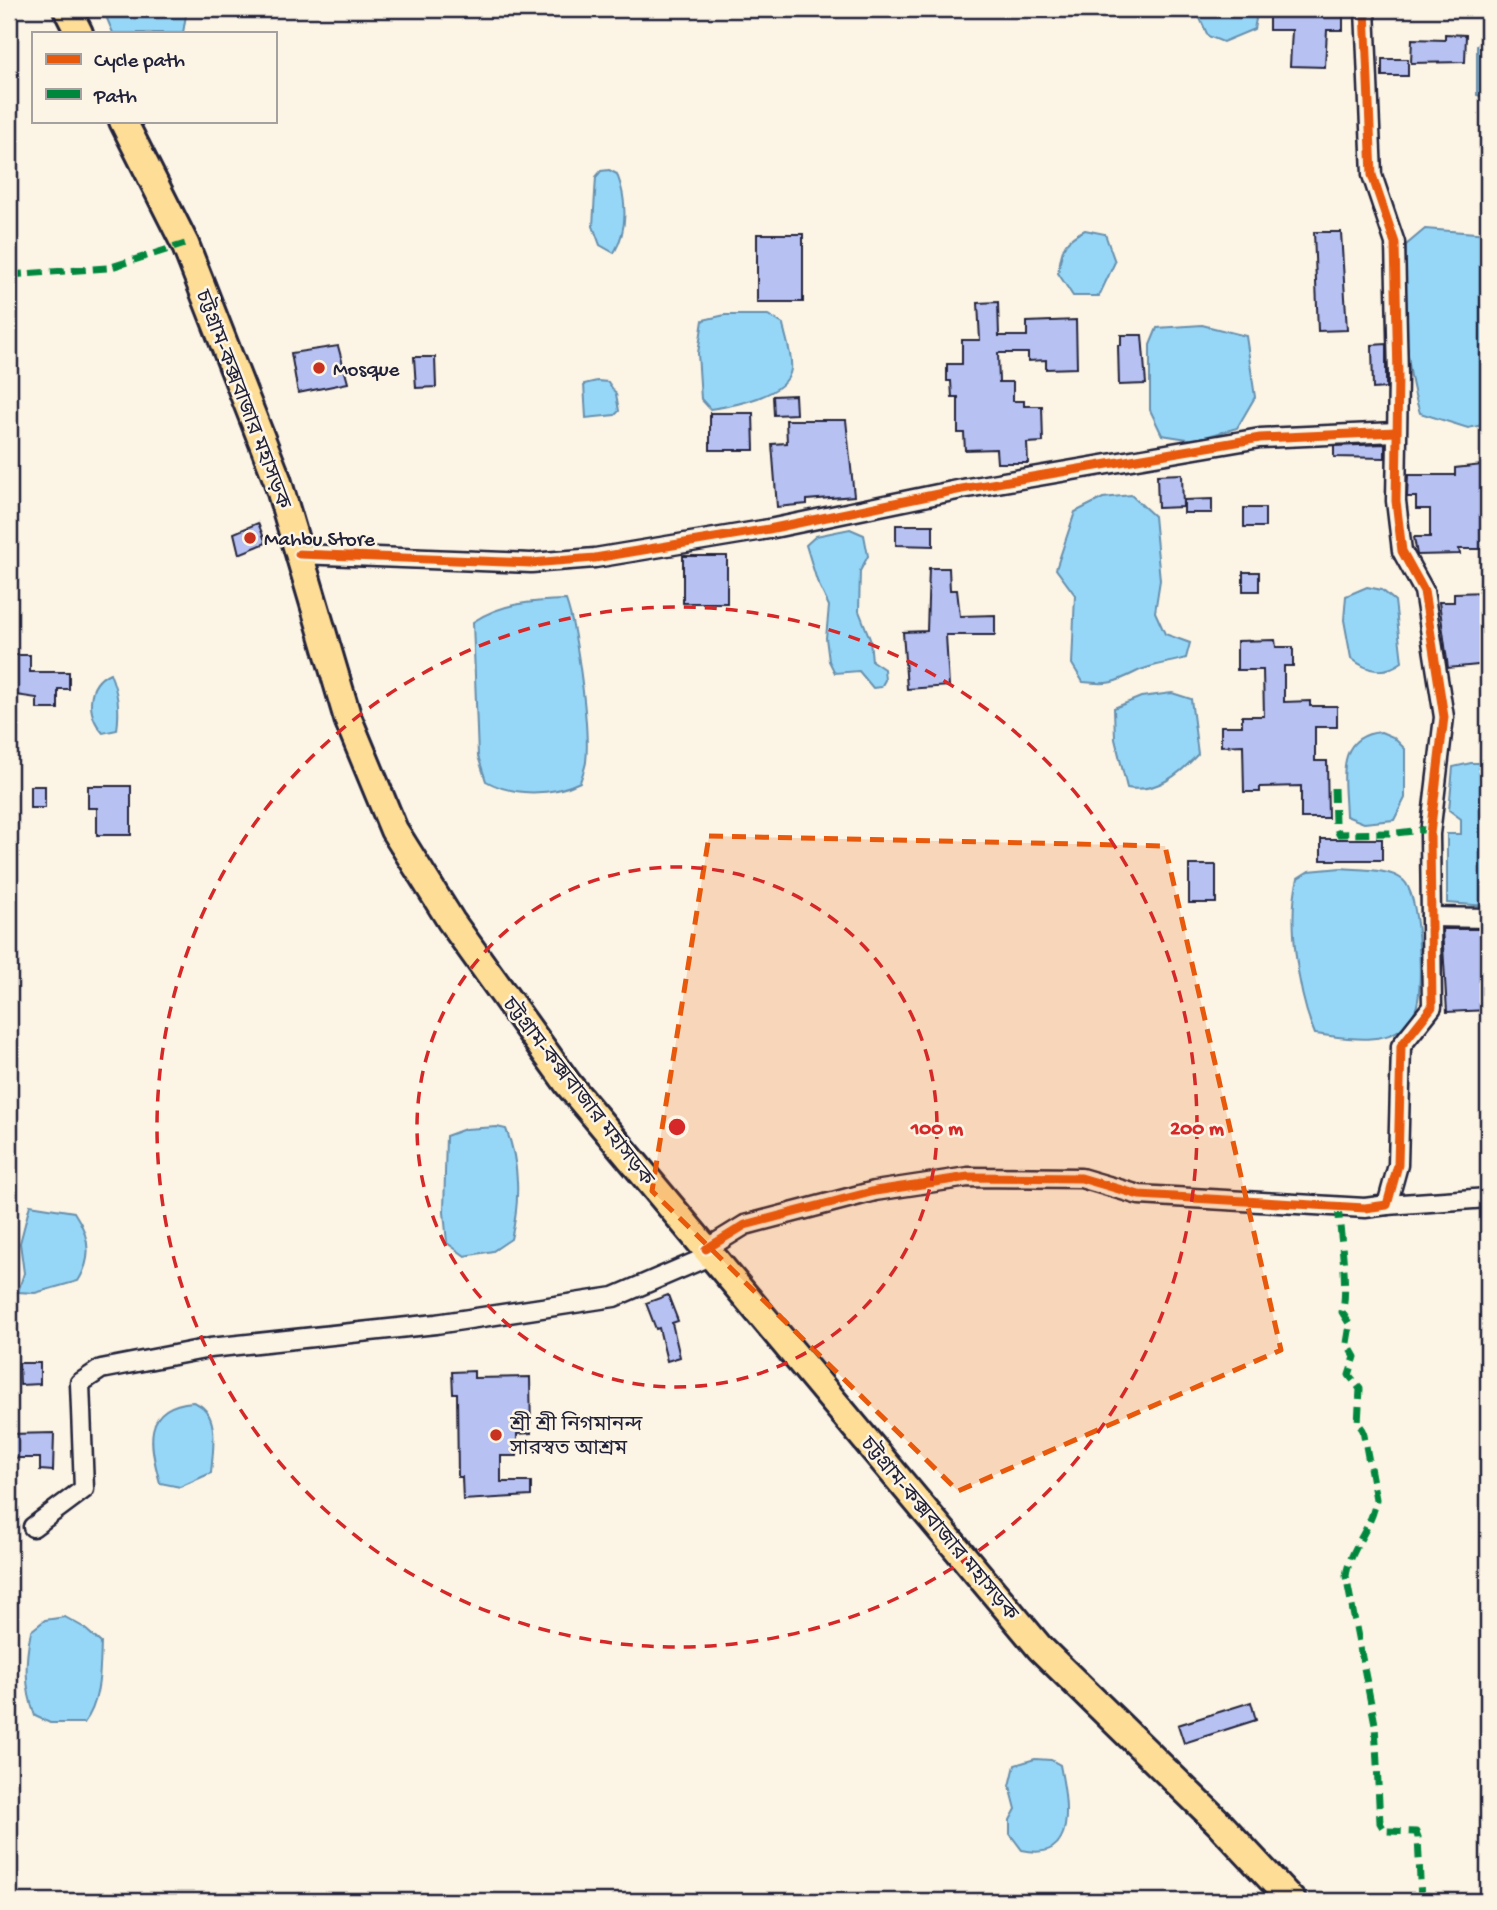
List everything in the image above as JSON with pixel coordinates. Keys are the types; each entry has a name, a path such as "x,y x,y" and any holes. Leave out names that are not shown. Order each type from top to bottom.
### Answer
{"highway":[{"path":"67,9 78,32"},
{"name":"চট্টগ্রাম-কক্সবাজার মহাসড়ক","path":"124,122 185,244 276,479 348,719 394,830 451,921 568,1084 1040,1648 1219,1823 1292,1901"}],"street":[{"path":"1365,9 1372,175 1395,243 1398,362 1396,501 1402,551 1424,590 1444,717 1430,834 1432,1007 1401,1046 1398,1165 1387,1205"},
{"path":"299,554 531,563 595,558 677,542 769,529 962,489 1260,438 1396,432"},
{"path":"1431,917 1488,918"},
{"path":"33,1527 85,1489 80,1383 101,1369 210,1348 436,1324 614,1297 709,1252 745,1225 875,1191 968,1177 1081,1178 1139,1195 1366,1208 1488,1198"}],"highlighted area":[{"path":"709,836 1165,846 1281,1350 958,1491 652,1191"}],"water":[{"path":"103,9 187,9 183,32 113,32"},
{"path":"1199,9 1258,9 1254,29 1223,42 1208,36 1198,14"},
{"path":"1488,40 1488,98 1477,95 1477,46"},
{"path":"609,170 617,174 624,204 622,234 614,253 600,245 593,226 596,177 601,171"},
{"path":"1425,229 1488,234 1488,424 1468,428 1420,413 1410,373 1405,266 1406,245"},
{"path":"1085,230 1105,234 1115,262 1099,296 1073,296 1058,273 1064,246 1071,238"},
{"path":"725,315 768,315 783,324 791,369 788,378 770,393 745,402 710,409 701,399 698,353 703,320"},
{"path":"1202,325 1246,336 1255,397 1237,428 1194,440 1162,435 1150,410 1150,345 1157,328"},
{"path":"608,382 616,394 619,411 615,415 586,418 584,384"},
{"path":"1131,495 1154,516 1160,580 1155,612 1165,634 1190,643 1186,658 1147,668 1111,682 1083,682 1072,664 1075,595 1056,569 1075,512 1103,498"},
{"path":"850,529 864,535 868,556 860,571 859,611 870,639 872,661 884,669 885,680 881,687 873,688 859,671 835,673 829,661 826,638 829,606 817,581 806,545 816,536"},
{"path":"1367,587 1382,590 1395,601 1402,662 1389,669 1370,669 1351,658 1344,620 1346,596"},
{"path":"566,600 578,656 586,727 586,762 580,782 545,792 520,792 496,786 486,781 478,756 473,622 506,607 529,602"},
{"path":"110,673 118,701 117,730 103,733 91,709 91,700 96,684"},
{"path":"1172,693 1191,699 1198,754 1166,781 1148,788 1127,788 1115,739 1114,708 1141,697"},
{"path":"1381,732 1393,737 1405,749 1405,798 1394,820 1364,823 1346,816 1346,762 1349,751 1356,742 1366,735"},
{"path":"1488,763 1488,906 1447,903 1447,834 1461,834 1461,819 1449,810 1453,767"},
{"path":"1341,868 1382,871 1397,876 1409,889 1413,903 1420,960 1417,1005 1405,1025 1384,1037 1361,1039 1315,1034 1304,999 1294,935 1298,878 1309,871"},
{"path":"465,1129 506,1129 516,1169 516,1211 511,1239 493,1251 465,1256 447,1243 444,1212 446,1136"},
{"path":"30,1205 74,1212 83,1229 87,1246 86,1264 78,1281 35,1293 18,1292 24,1273 20,1243"},
{"path":"193,1402 202,1407 212,1422 214,1442 211,1473 180,1487 160,1483 152,1441 157,1419 176,1405"},
{"path":"65,1617 83,1627 101,1643 97,1695 84,1723 50,1723 35,1716 27,1684 31,1631 45,1620"},
{"path":"1035,1759 1051,1760 1060,1765 1066,1811 1061,1838 1053,1847 1040,1852 1022,1850 1010,1834 1010,1820 1016,1809 1010,1786 1015,1765"}],"building":[{"path":"1269,9 1343,9 1343,30 1327,30 1325,67 1290,66 1292,30 1269,30"},
{"path":"1445,34 1466,35 1465,62 1411,63 1412,39 1445,40"},
{"path":"1382,59 1408,59 1408,76 1382,76"},
{"path":"1314,232 1341,232 1347,330 1318,331"},
{"path":"757,234 803,234 803,302 757,302"},
{"path":"998,302 999,336 1027,336 1027,322 1076,320 1077,368 1046,369 1046,360 1028,361 1028,353 998,353 999,382 1013,382 1013,401 1024,401 1024,406 1042,406 1043,442 1027,443 1028,463 997,463 996,449 965,450 964,433 958,433 958,397 952,397 951,381 947,381 947,364 962,364 962,340 980,340 978,303"},
{"path":"1121,335 1142,335 1146,384 1119,385 1118,345 1121,345"},
{"path":"1386,344 1386,388 1373,389 1372,345"},
{"name":"Mosque","path":"338,346 348,383 298,393 291,353"},
{"path":"414,357 435,357 436,387 416,388"},
{"path":"795,395 796,414 774,415 773,396"},
{"path":"710,413 753,413 754,450 710,450"},
{"path":"786,420 846,420 854,496 807,500 807,504 777,507 772,444 787,443"},
{"path":"1385,444 1385,458 1334,457 1334,446"},
{"path":"1482,465 1482,506 1488,506 1488,549 1459,549 1460,554 1417,555 1414,537 1430,537 1430,509 1416,509 1416,497 1407,497 1408,475 1455,475 1455,468"},
{"path":"1182,474 1183,507 1158,508 1157,475"},
{"path":"1212,499 1212,513 1184,513 1184,500"},
{"path":"1244,508 1265,508 1265,527 1244,527"},
{"name":"Mahbu Store","path":"258,523 266,543 239,554 234,533"},
{"path":"896,525 933,525 933,546 896,545"},
{"path":"683,556 727,556 727,603 683,603"},
{"path":"929,568 949,568 950,590 957,590 960,616 995,615 995,635 946,635 949,686 907,689 903,632 927,631"},
{"path":"1243,572 1259,572 1259,591 1243,591"},
{"path":"1488,592 1488,664 1448,668 1439,602 1454,602 1454,593"},
{"path":"1275,640 1276,647 1293,647 1293,666 1284,666 1284,702 1310,701 1310,706 1337,706 1337,727 1315,727 1315,761 1327,761 1328,818 1301,818 1301,786 1260,787 1260,792 1244,792 1243,745 1221,746 1221,726 1242,726 1242,716 1264,716 1263,670 1237,670 1237,641"},
{"path":"12,655 30,655 30,672 69,672 69,689 58,689 58,709 37,709 37,698 9,694"},
{"path":"30,786 45,786 45,808 30,808"},
{"path":"88,786 131,786 131,835 97,835 97,808 88,808"},
{"path":"1321,839 1382,839 1382,860 1321,860"},
{"path":"1189,865 1216,865 1216,903 1189,903"},
{"path":"1442,929 1488,929 1488,1010 1447,1012"},
{"path":"668,1295 678,1321 672,1323 680,1357 667,1361 659,1328 656,1329 646,1303"},
{"path":"19,1363 40,1363 40,1384 20,1385"},
{"name":"শ্রী শ্রী নিগমানন্দ সারস্বত আশ্রম","path":"474,1371 474,1378 530,1377 531,1433 517,1434 517,1456 501,1456 501,1482 531,1482 531,1496 463,1500 462,1477 458,1477 457,1393 453,1393 452,1372"},
{"path":"54,1433 53,1471 40,1470 40,1458 9,1458 9,1434"},
{"path":"1251,1702 1256,1720 1184,1743 1178,1725"}],"marked path":[{"path":"9,275 108,268 185,244"},
{"path":"1334,788 1335,823 1339,834 1431,829"},
{"path":"1338,1206 1344,1277 1342,1312 1350,1325 1347,1343 1355,1357 1349,1375 1360,1389 1358,1423 1363,1430 1376,1499 1371,1519 1352,1556 1346,1576 1375,1724 1380,1823 1385,1831 1416,1832 1421,1901"}],"cycle path":[{"path":"706,1249 745,1225 875,1191 968,1177 1081,1178 1139,1195 1365,1208 1387,1205 1398,1165 1401,1046 1432,1007 1430,834 1444,717 1424,591 1402,551 1396,501 1398,376 1395,243 1372,175 1365,9"},
{"path":"299,554 531,563 595,558 769,529 962,489 1260,438 1396,432"}],"place":[{"name":"Mosque","path":"319,368"},
{"name":"Mahbu Store","path":"250,538"},
{"name":"শ্রী শ্রী নিগমানন্দ সারস্বত আশ্রম","path":"496,1435"}]}
